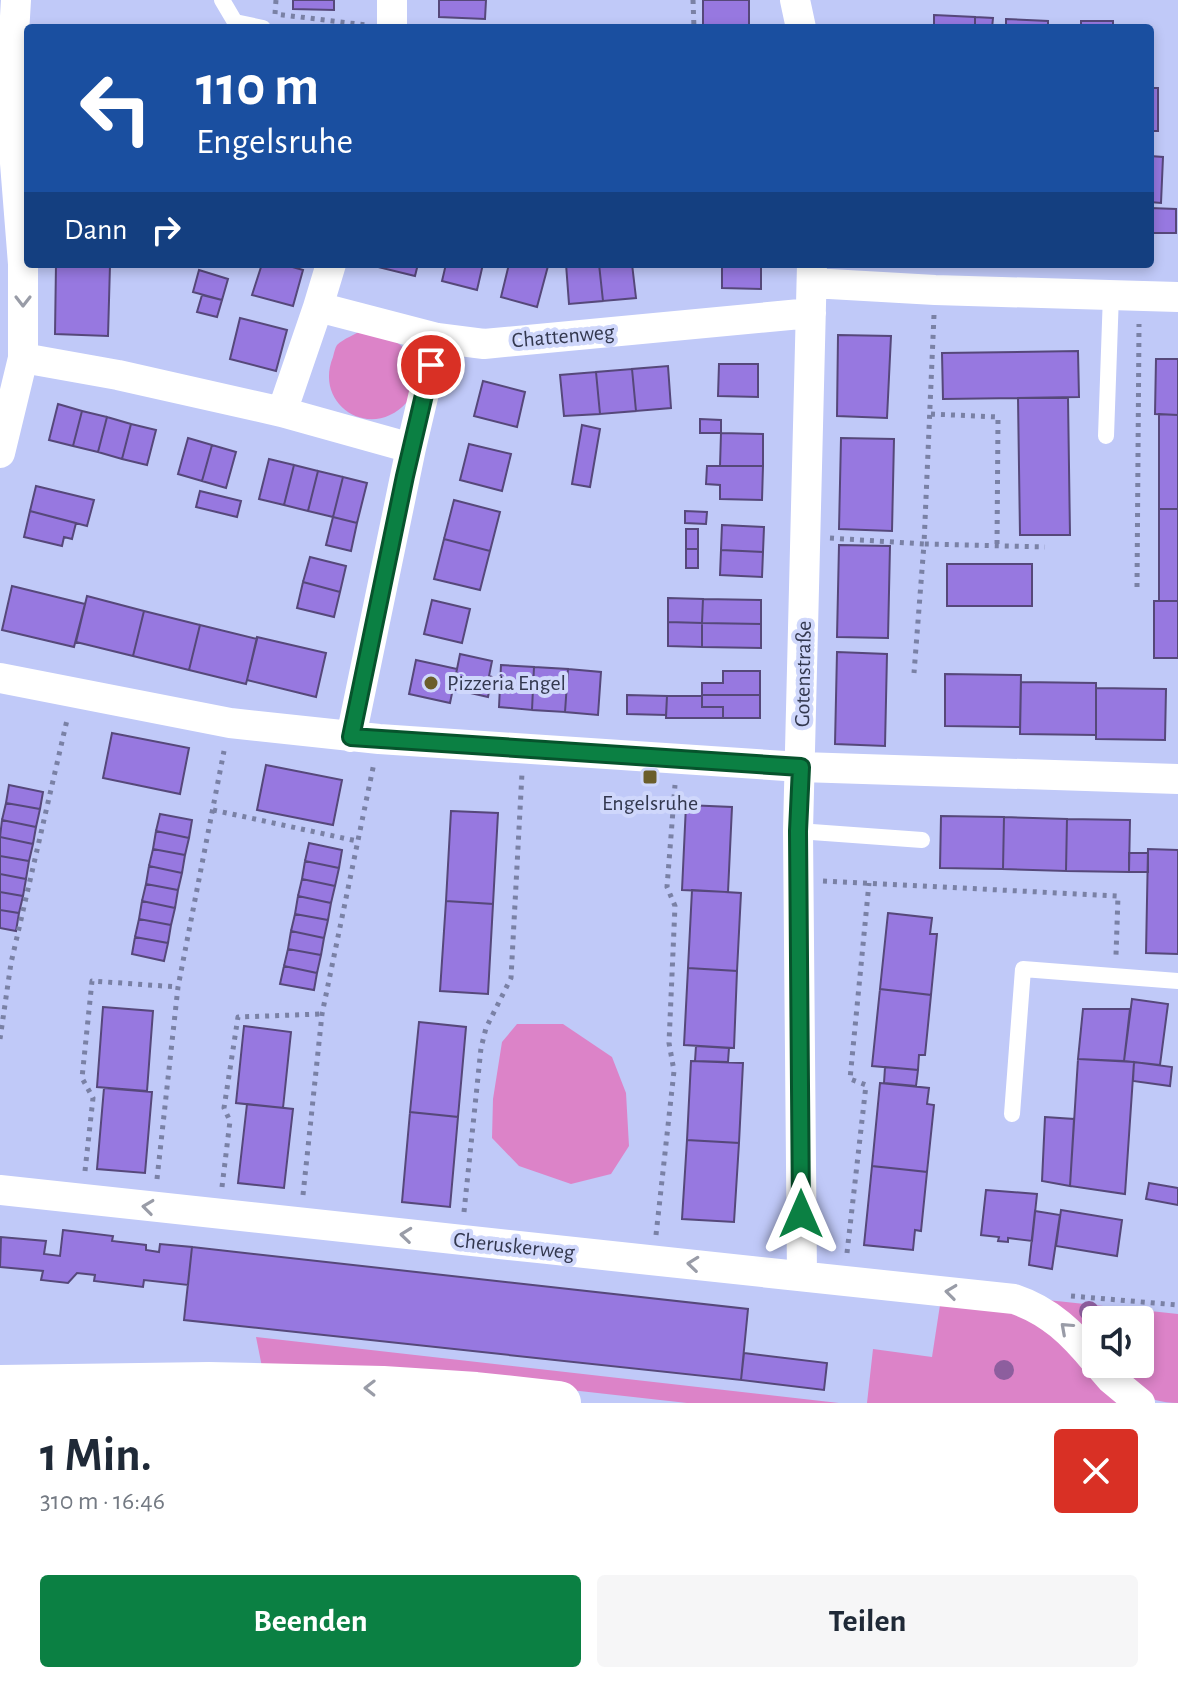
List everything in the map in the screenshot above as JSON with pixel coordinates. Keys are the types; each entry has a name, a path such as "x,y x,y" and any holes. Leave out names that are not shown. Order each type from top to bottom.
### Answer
{"highway":[{"path":"0,1387 209,1384 383,1388 559,1403"},
{"path":"0,1394 83,1403"}],"street":[{"path":"0,453 23,358 23,264 10,100 16,0"},
{"path":"383,24 392,0"},
{"path":"795,0 800,24"},
{"path":"812,24 815,0"},
{"path":"282,412 330,268"},
{"name":"Chattenweg","path":"318,307 437,338 484,344 811,286 1178,297"},
{"name":"Gotenstraße","path":"802,1275 798,831 811,286"},
{"path":"365,738 411,448 437,338"},
{"path":"23,358 118,375 282,412 411,448"},
{"path":"0,678 230,723 365,738 801,767 1178,779"},
{"name":"Cheruskerweg","path":"0,1190 1014,1299 1055,1318 1082,1344"},
{"name":"Cheruskerweg","path":"1110,1378 1140,1403"}],"lane":[{"path":"222,0 235,22 244,24"},
{"path":"1106,436 1125,295"},
{"path":"798,831 922,840"},
{"path":"1012,1114 1023,969 1178,981"}],"path":[{"path":"276,0 275,14 357,24"},
{"path":"693,0 694,24"},
{"path":"914,673 924,544 935,290"},
{"path":"1125,295 1137,587"},
{"path":"931,414 998,417 997,546"},
{"path":"806,536 924,544 1045,547"},
{"path":"0,1039 11,963 73,692"},
{"path":"153,1208 178,987 230,723"},
{"path":"301,1224 322,1014 357,841 365,738"},
{"path":"461,1241 481,1048 486,1028 511,978 523,748"},
{"path":"653,1260 674,1071 669,1043 675,906 667,887 677,757"},
{"path":"213,810 357,841"},
{"path":"799,879 1118,896 1115,976"},
{"path":"844,1280 866,1085 850,1079 869,883"},
{"path":"81,1200 93,1098 82,1078 92,981 178,987"},
{"path":"219,1215 230,1121 224,1108 238,1017 322,1014"},
{"path":"1028,1304 1037,1293 1178,1305"}],"shaded area":[{"path":"364,329 399,343 412,362 415,373 415,388 407,402 393,414 378,419 349,413 338,403 331,390 329,375 336,346"},
{"path":"517,1024 563,1024 612,1057 626,1093 629,1146 611,1174 571,1184 519,1166 492,1138 493,1099 502,1042"},
{"path":"1038,1299 1103,1306 1082,1306 1082,1336"},
{"path":"940,1305 1015,1313 1034,1318 1082,1364 1082,1378 1097,1378 1123,1403 867,1403 873,1349 932,1357"},
{"path":"1154,1311 1178,1314 1178,1403 1147,1397 1124,1378 1154,1378"},
{"path":"256,1337 839,1403 687,1403 482,1380 262,1367"}],"building":[{"path":"293,0 334,0 334,10 293,9"},
{"path":"439,0 486,0 485,19 439,17"},
{"path":"703,0 749,0 749,24 703,24"},
{"path":"934,15 975,17 975,24 934,24"},
{"path":"975,17 993,18 992,24 975,24"},
{"path":"1006,19 1048,21 1048,24 1006,24"},
{"path":"1081,21 1113,21 1113,24 1081,24"},
{"path":"1154,88 1158,88 1158,131 1154,131"},
{"path":"1154,156 1163,157 1161,203 1154,202"},
{"path":"1154,208 1176,209 1176,233 1154,233"},
{"path":"56,268 110,268 108,336 55,334"},
{"path":"261,268 303,270 293,306 252,295"},
{"path":"382,268 417,268 415,276"},
{"path":"445,268 482,268 477,290 442,281"},
{"path":"508,268 547,268 537,307 501,297"},
{"path":"566,268 599,268 603,301 569,304"},
{"path":"599,268 632,268 636,298 603,301"},
{"path":"722,268 761,268 761,289 722,288"},
{"path":"199,270 228,279 222,300 193,292"},
{"path":"202,295 222,300 217,317 197,312"},
{"path":"240,318 287,330 276,371 230,359"},
{"path":"838,335 891,336 887,418 837,416"},
{"path":"1078,351 1079,397 943,399 942,353"},
{"path":"1156,359 1178,359 1178,415 1155,414"},
{"path":"719,364 758,364 758,397 718,396"},
{"path":"668,366 671,408 636,411 632,369"},
{"path":"632,369 636,411 600,414 596,372"},
{"path":"596,372 600,414 564,416 560,375"},
{"path":"483,381 525,392 517,427 474,416"},
{"path":"1018,398 1068,398 1070,535 1020,535"},
{"path":"58,404 82,411 73,446 49,440"},
{"path":"82,411 107,417 98,452 73,446"},
{"path":"1159,414 1178,415 1178,509 1159,509"},
{"path":"107,417 131,424 122,459 98,452"},
{"path":"700,419 721,420 721,433 700,433"},
{"path":"131,424 156,430 147,465 122,459"},
{"path":"582,425 600,429 590,487 572,484"},
{"path":"721,433 763,434 763,466 720,466"},
{"path":"188,438 212,445 202,481 178,474"},
{"path":"841,438 894,439 892,531 839,529"},
{"path":"469,444 511,454 502,491 460,480"},
{"path":"212,445 236,452 226,488 202,481"},
{"path":"269,459 294,465 284,505 259,499"},
{"path":"294,465 318,471 308,511 284,505"},
{"path":"707,466 763,466 762,500 720,499 720,485 706,484"},
{"path":"318,471 343,477 333,517 308,511"},
{"path":"343,477 367,483 357,523 333,517"},
{"path":"36,486 94,500 87,526 30,511"},
{"path":"200,491 241,501 237,517 196,507"},
{"path":"454,500 500,512 490,551 444,539"},
{"path":"1159,509 1178,509 1178,601 1159,601"},
{"path":"30,511 76,523 72,539 64,537 62,546 24,537"},
{"path":"685,511 707,512 706,524 685,523"},
{"path":"333,517 357,523 351,551 326,545"},
{"path":"722,525 764,527 763,552 721,550"},
{"path":"686,529 698,529 698,549 686,549"},
{"path":"444,539 490,551 480,590 434,579"},
{"path":"839,545 890,546 888,638 837,637"},
{"path":"686,549 698,549 698,568 686,568"},
{"path":"721,550 763,552 762,577 720,575"},
{"path":"310,557 346,566 340,592 303,582"},
{"path":"947,564 1032,564 1032,606 947,606"},
{"path":"303,582 340,592 334,617 297,608"},
{"path":"12,586 85,604 74,647 2,630"},
{"path":"87,596 144,611 133,656 76,642"},
{"path":"668,598 703,599 702,623 668,622"},
{"path":"703,599 761,600 761,624 702,623"},
{"path":"432,600 470,609 462,643 424,634"},
{"path":"1154,601 1178,601 1178,658 1154,658"},
{"path":"144,611 200,625 189,670 133,656"},
{"path":"668,622 702,623 702,647 668,646"},
{"path":"702,623 761,624 761,648 702,647"},
{"path":"200,625 257,639 246,684 189,670"},
{"path":"257,637 326,653 316,697 247,680"},
{"path":"837,652 887,654 885,746 835,744"},
{"path":"460,654 492,661 488,697 453,689"},
{"path":"416,660 457,669 450,703 409,694"},
{"path":"501,665 534,667 532,710 499,707"},
{"path":"534,667 568,669 565,712 532,710"},
{"path":"568,669 601,672 598,715 565,712"},
{"path":"723,671 760,671 760,695 702,695 702,683 723,683"},
{"path":"945,674 1021,675 1020,727 945,726"},
{"path":"1021,682 1096,683 1096,735 1020,734"},
{"path":"1096,688 1166,689 1165,740 1096,739"},
{"path":"627,695 667,696 666,715 627,714"},
{"path":"702,695 760,695 760,718 723,718 723,707 702,707"},
{"path":"667,696 702,696 702,707 723,707 723,718 666,718"},
{"path":"112,733 189,748 180,794 103,778"},
{"path":"266,765 342,780 333,825 257,810"},
{"path":"9,785 43,792 40,809 6,803"},
{"path":"6,803 40,809 36,827 2,820"},
{"path":"686,805 732,807 728,892 682,890"},
{"path":"451,811 498,813 493,904 446,901"},
{"path":"160,814 192,820 189,838 156,831"},
{"path":"941,816 1004,817 1003,869 940,868"},
{"path":"1004,817 1067,819 1066,871 1003,869"},
{"path":"1067,819 1130,820 1129,872 1066,871"},
{"path":"2,820 36,827 33,844 0,837"},
{"path":"156,831 189,838 185,855 153,849"},
{"path":"0,837 33,844 29,861 0,856"},
{"path":"309,843 342,850 339,868 305,861"},
{"path":"153,849 185,855 182,873 149,866"},
{"path":"1148,849 1178,850 1178,954 1146,953"},
{"path":"1129,853 1148,853 1148,872 1129,872"},
{"path":"0,856 29,861 26,879 0,874"},
{"path":"305,861 339,868 335,886 302,879"},
{"path":"149,866 182,873 178,890 146,884"},
{"path":"0,874 26,879 23,896 0,892"},
{"path":"302,879 335,886 331,903 298,896"},
{"path":"146,884 178,890 175,908 142,901"},
{"path":"692,890 741,893 737,971 688,968"},
{"path":"0,892 23,896 19,913 0,910"},
{"path":"298,896 331,903 328,920 295,914"},
{"path":"142,901 175,908 171,925 139,919"},
{"path":"446,901 493,904 488,994 440,991"},
{"path":"0,910 19,913 16,931 0,928"},
{"path":"888,913 932,918 930,934 937,934 931,995 880,989"},
{"path":"295,914 328,920 324,938 291,931"},
{"path":"139,919 171,925 168,943 135,937"},
{"path":"291,931 324,938 321,955 288,949"},
{"path":"135,937 168,943 164,961 132,954"},
{"path":"288,949 321,955 317,973 284,966"},
{"path":"284,966 317,973 314,990 280,984"},
{"path":"688,968 737,971 734,1048 684,1045"},
{"path":"880,989 931,995 925,1055 919,1055 918,1070 872,1066"},
{"path":"1132,999 1168,1004 1160,1065 1124,1061"},
{"path":"103,1007 153,1011 147,1091 97,1087"},
{"path":"1083,1009 1130,1009 1124,1061 1078,1059"},
{"path":"419,1022 466,1027 458,1117 410,1112"},
{"path":"244,1026 291,1032 283,1108 236,1103"},
{"path":"696,1046 729,1048 728,1062 695,1061"},
{"path":"1078,1059 1134,1062 1125,1194 1070,1186"},
{"path":"691,1061 743,1063 739,1143 687,1140"},
{"path":"1134,1062 1172,1067 1170,1086 1133,1081"},
{"path":"885,1067 918,1070 916,1086 884,1083"},
{"path":"880,1083 929,1088 927,1104 934,1105 927,1172 872,1166"},
{"path":"104,1088 152,1092 145,1173 97,1169"},
{"path":"247,1104 293,1109 284,1188 238,1183"},
{"path":"410,1112 458,1117 450,1207 402,1202"},
{"path":"1045,1117 1074,1119 1070,1186 1042,1181"},
{"path":"687,1140 739,1143 734,1222 682,1219"},
{"path":"872,1166 927,1172 921,1231 915,1230 913,1250 864,1245"},
{"path":"1149,1183 1178,1188 1178,1205 1146,1199"},
{"path":"986,1190 1037,1194 1032,1241 1008,1238 1008,1242 998,1241 999,1237 981,1235"},
{"path":"1061,1210 1122,1220 1117,1256 1056,1246"},
{"path":"1035,1211 1060,1215 1052,1269 1029,1265"},
{"path":"63,1230 113,1236 112,1241 146,1245 146,1250 159,1252 160,1244 192,1247 188,1285 144,1280 143,1287 94,1281 95,1275 77,1273 68,1283 41,1280 43,1271 0,1267 1,1237 46,1241 44,1254 60,1256"},
{"path":"192,1247 748,1309 741,1380 184,1320"},
{"path":"744,1353 827,1363 824,1390 741,1380"}],"place":[{"name":"Pizzeria Engel","path":"431,683"},
{"name":"Engelsruhe","path":"650,777"}],"route":[{"path":"431,365 351,737 801,767 798,831 801,1214"}]}
